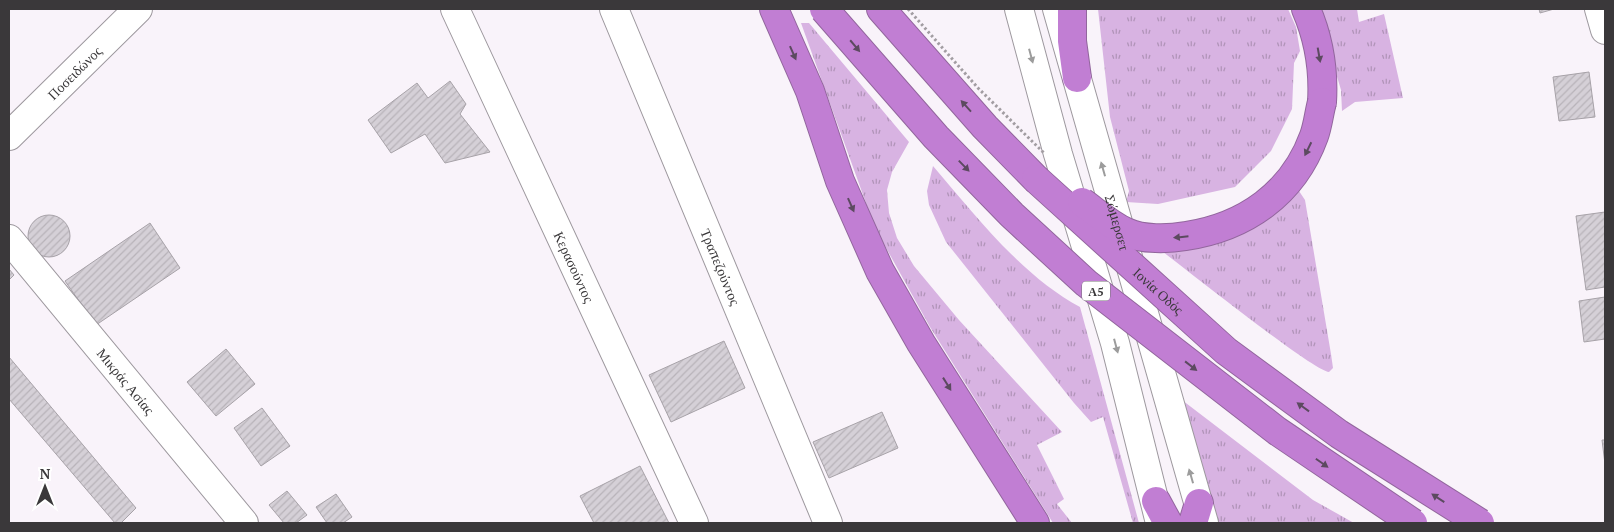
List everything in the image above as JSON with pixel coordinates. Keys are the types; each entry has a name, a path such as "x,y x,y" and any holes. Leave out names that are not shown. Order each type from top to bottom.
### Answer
{"highway":[{"path":"774,9 810,91 840,181 876,262 921,343 1035,523"},
{"name":"Α5","path":"824,9 936,137 1012,215 1086,283 1277,432 1413,523"},
{"name":"Ιονία Οδός","path":"881,9 985,127 1044,170 1226,351 1338,434 1480,523"},
{"path":"1072,9 1072,41 1077,78"},
{"path":"1044,170 1068,192 1127,233 1156,238 1204,233 1232,225 1258,209 1281,191 1299,167 1314,136 1322,102 1323,77 1314,29 1306,9"}],"street":[{"name":"Ποσειδώνος","path":"9,136 138,9"},
{"name":"Κερασούντος","path":"455,9 694,523"},
{"name":"Τραπεζούντος","path":"614,9 828,523"},
{"path":"1018,9 1058,154 1115,343 1161,516"},
{"name":"Σώμερσετ","path":"1057,9 1199,517"},
{"path":"1599,9 1605,30"},
{"name":"Μικράς Ασίας","path":"9,239 244,523"}],"path":[{"path":"908,9 978,88 1044,170"}],"green space":[{"path":"1098,9 1288,9 1296,27 1300,51 1294,63 1292,109 1271,151 1235,187 1158,204 1126,202 1129,191 1110,117"},
{"path":"1317,9 1357,9 1359,22 1384,14 1403,98 1355,102 1342,111 1341,90"},
{"path":"801,23 809,23 909,142 892,172 887,190 889,213 897,238 914,266 959,320 1062,432 1037,445 1064,499 1057,504 1072,523 1053,523 930,327 875,228"},
{"path":"933,166 1019,262 1038,279 1080,307 1139,523 1133,523 1103,417 1091,422 946,242 929,205 927,191"},
{"path":"1299,191 1305,200 1331,354 1333,368 1329,372 1318,367 1276,338 1163,252 1164,245 1281,206"},
{"path":"1178,397 1313,500 1354,523 1215,523"}],"building":[{"path":"1539,9 1554,9 1540,13"},
{"path":"1589,72 1595,117 1559,121 1553,77"},
{"path":"450,81 466,104 460,114 490,152 445,163 425,134 391,153 368,120 417,83 428,98"},
{"path":"1605,212 1605,287 1586,290 1576,216"},
{"path":"49,215 64,221 70,236 64,251 49,257 34,251 28,236 34,221"},
{"path":"150,223 180,268 96,325 65,281"},
{"path":"9,269 14,275 9,280"},
{"path":"1605,297 1605,339 1584,342 1579,301"},
{"path":"724,341 745,388 671,422 649,375"},
{"path":"226,349 255,384 216,416 187,382"},
{"path":"9,357 136,508 121,523 115,523 9,399"},
{"path":"262,408 290,446 261,466 234,428"},
{"path":"882,412 898,448 829,478 813,442"},
{"path":"1602,440 1605,440 1605,464"},
{"path":"640,466 669,523 594,523 580,496"},
{"path":"287,491 307,515 296,523 284,523 269,505"},
{"path":"336,494 352,517 343,523 327,523 316,507"}]}
